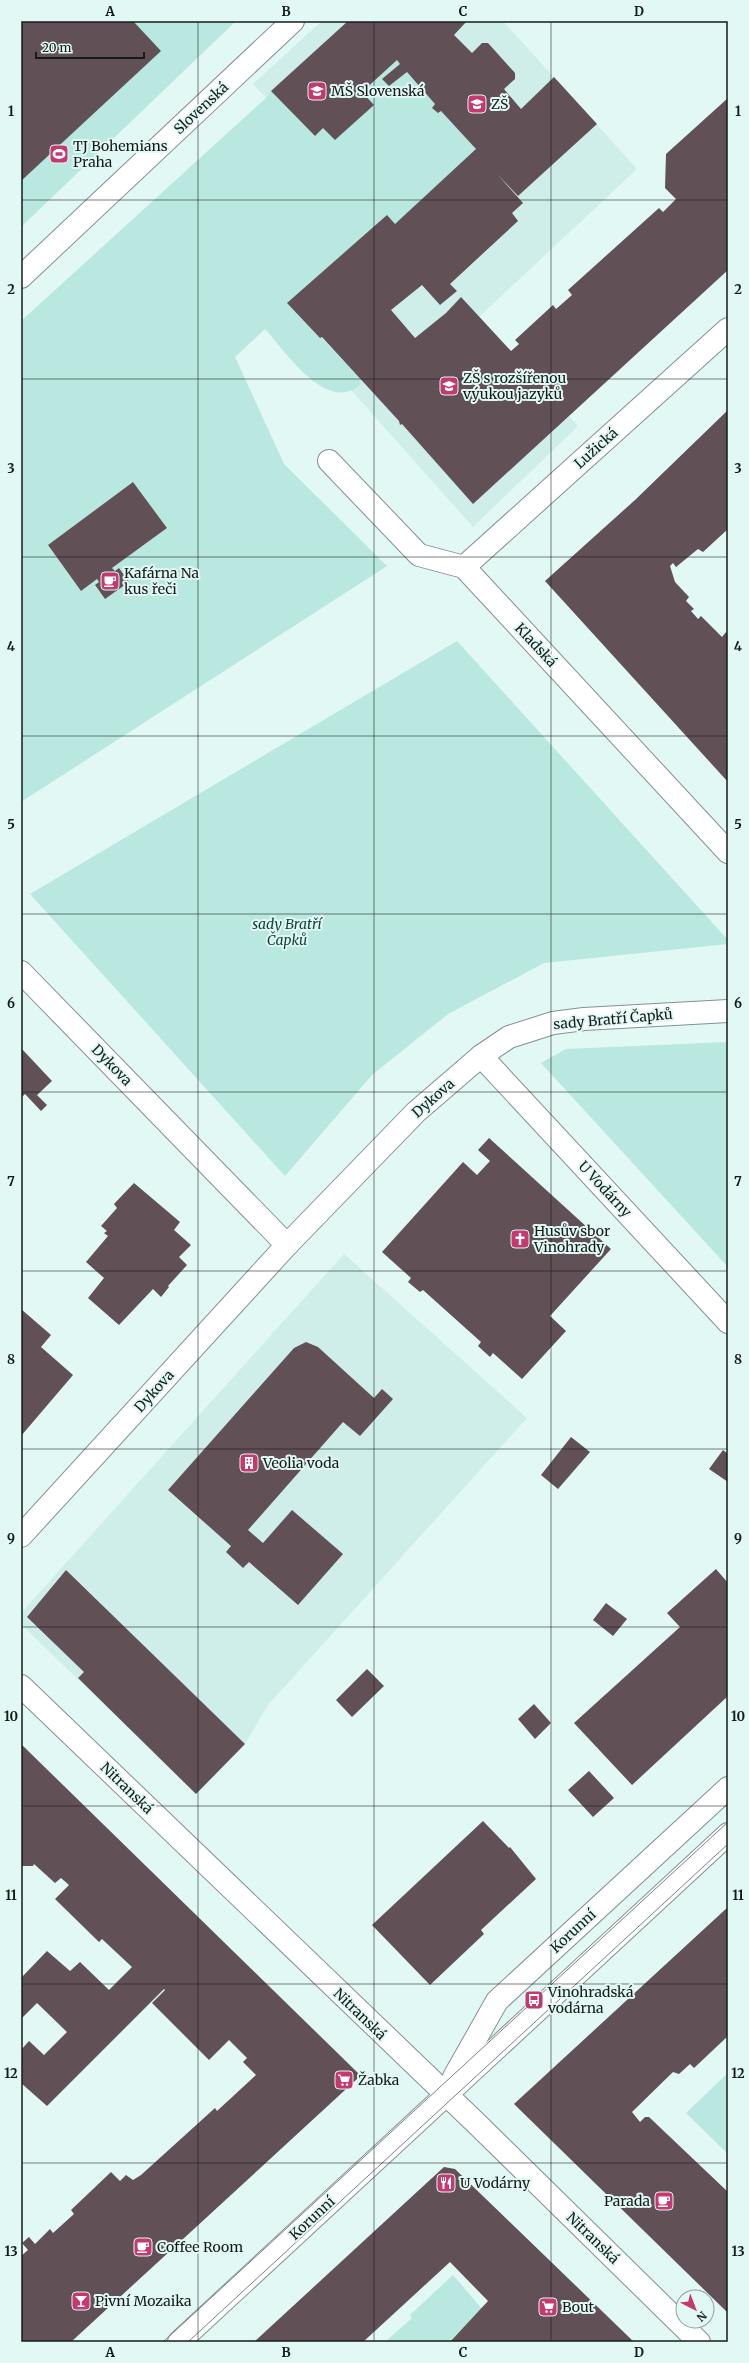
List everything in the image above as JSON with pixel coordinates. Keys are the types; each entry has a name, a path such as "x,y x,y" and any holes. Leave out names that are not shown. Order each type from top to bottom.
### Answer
{"street":[{"name":"Slovenská","path":"21,277 293,21"},
{"name":"Lužická","path":"464,567 728,329"},
{"path":"329,461 419,555 464,567"},
{"name":"Kladská","path":"464,567 728,852"},
{"name":"Dykova","path":"21,972 287,1245"},
{"name":"sady Bratří Čapků","path":"482,1056 509,1037 553,1023 584,1019 728,1011"},
{"name":"Dykova","path":"21,1536 287,1245 416,1112 482,1056"},
{"name":"U Vodárny","path":"482,1056 728,1322"},
{"name":"Nitranská","path":"21,1686 445,2094 699,2342"},
{"name":"Korunní","path":"445,2094 497,2001 728,1788"},
{"name":"Korunní","path":"179,2342 445,2094 728,1834"}],"shaded area":[{"path":"322,21 503,21 637,169 479,317 578,426 473,527 272,301 372,208 253,84"},
{"path":"344,1254 527,1418 268,1705 245,1744 196,1794 21,1624 21,1613"}],"green space":[{"name":"TJ Bohemians Praha","path":"21,21 236,21 21,227"},
{"path":"397,60 400,64 382,79 389,86 407,72 435,104 432,108 438,113 441,111 477,150 395,225 346,251 287,303 360,378 361,384 348,391 335,392 321,386 308,377 296,365 265,329 235,357 284,464 387,566 21,802 21,321 266,98 271,91 315,136 323,128 335,140 374,105 362,92","holes":["133,482 167,528 112,568 115,571 119,568 129,582 105,599 95,586 99,582 97,579 81,591 48,545"]},
{"name":"sady Bratří Čapků","path":"457,641 728,940 728,944 544,963 448,1014 372,1075 285,1176 30,894"},
{"path":"728,1042 728,1267 541,1063 566,1049"},
{"path":"728,2073 728,2154 686,2113"},
{"path":"453,2275 482,2309 450,2342 385,2342 412,2318 410,2315"}],"building":[{"name":"TJ Bohemians Praha","path":"21,21 133,21 161,51 21,181"},
{"path":"348,21 467,21 454,35 472,53 482,43 488,43 515,73 515,79 504,89 521,109 554,77 597,124 518,196 497,174 523,203 512,213 518,221 450,284 457,291 440,305 422,285 391,310 415,338 446,313 461,297 511,351 519,344 515,340 553,305 556,309 572,295 568,290 659,208 663,212 676,199 665,188 666,154 728,98 728,270 473,504 322,337 320,338 287,303 387,215 395,224 476,149 441,111 438,113 432,108 435,104 407,72 389,86 382,79 400,64 397,60 362,92 374,105 335,140 323,128 315,136 271,91"},
{"path":"728,410 728,529 703,552 698,549 676,567 673,563 670,566 675,582 689,597 686,601 694,609 691,611 698,619 701,616 722,637 726,632 728,635 728,782 545,581 635,500"},
{"path":"133,482 167,528 112,568 115,571 119,568 129,582 105,599 95,585 99,582 97,579 81,591 48,545"},
{"path":"21,1048 52,1081 37,1095 47,1105 41,1111 25,1094 21,1098"},
{"path":"489,1138 611,1249 550,1316 566,1331 522,1379 493,1353 490,1357 478,1346 481,1342 423,1290 420,1292 408,1282 411,1278 382,1252 463,1162 477,1175 490,1161 478,1150"},
{"path":"134,1183 180,1222 174,1230 191,1245 179,1257 187,1265 168,1286 169,1287 161,1297 153,1289 119,1325 88,1298 104,1278 86,1262 108,1236 104,1233 107,1231 101,1226 117,1208 114,1204"},
{"path":"21,1309 51,1335 41,1347 73,1375 21,1436"},
{"name":"Veolia voda","path":"306,1342 318,1347 374,1398 382,1389 393,1399 360,1436 343,1422 248,1530 263,1543 292,1510 343,1554 298,1605 249,1562 243,1568 226,1552 231,1546 168,1490 294,1348"},
{"path":"571,1437 590,1452 558,1489 541,1475"},
{"path":"723,1450 728,1454 728,1482 709,1469"},
{"path":"716,1569 728,1583 728,1696 632,1785 574,1723 680,1627 667,1613"},
{"path":"66,1570 245,1744 196,1794 78,1678 84,1672 27,1617"},
{"path":"606,1603 627,1619 613,1636 593,1620"},
{"path":"367,1669 384,1686 352,1717 336,1700"},
{"path":"534,1704 551,1723 535,1739 518,1719"},
{"path":"21,1744 358,2073 357,2079 71,2342 21,2342 21,2256 28,2250 22,2243 29,2237 35,2244 50,2229 53,2233 74,2214 71,2210 111,2172 120,2181 126,2175 133,2180 141,2175 215,2108 217,2111 256,2075 243,2062 247,2058 229,2040 209,2060 152,2003 165,1990 164,1989 47,2106 21,2083 21,2050 29,2041 44,2055 67,2032 37,2003 21,2019 21,1978 47,1951 70,1971 80,1962 109,1990 132,1967 102,1939 99,1942 55,1899 69,1885 61,1878 55,1883 34,1864 33,1866 21,1866"},
{"path":"589,1771 614,1798 593,1817 568,1790"},
{"path":"483,1821 509,1848 510,1847 536,1879 481,1930 484,1934 430,1985 372,1925"},
{"path":"728,1907 728,2036 694,2068 690,2064 679,2074 673,2072 632,2112 640,2122 645,2117 649,2117 728,2192 728,2313 715,2300 715,2289 703,2289 514,2104"},
{"path":"444,2167 455,2169 634,2342 450,2342 488,2301 450,2262 363,2342 254,2342"}],"tram line":[{"path":"163,2342 728,1822"},
{"path":"188,2342 728,1844"}],"place":[{"name":"MŠ Slovenská","path":"317,91"},
{"name":"ZŠ","path":"477,104"},
{"name":"TJ Bohemians Praha","path":"59,154"},
{"name":"ZŠ s rozšířenou výukou jazyků","path":"449,386"},
{"name":"Kafárna Na kus řeči","path":"110,581"},
{"name":"Husův sbor Vinohrady","path":"520,1239"},
{"name":"Veolia voda","path":"249,1463"},
{"name":"Vinohradská vodárna","path":"534,2000"},
{"name":"Žabka","path":"344,2080"},
{"name":"U Vodárny","path":"446,2183"},
{"name":"Parada","path":"664,2201"},
{"name":"Coffee Room","path":"143,2247"},
{"name":"Pivní Mozaika","path":"81,2301"},
{"name":"Bout","path":"548,2307"}]}
